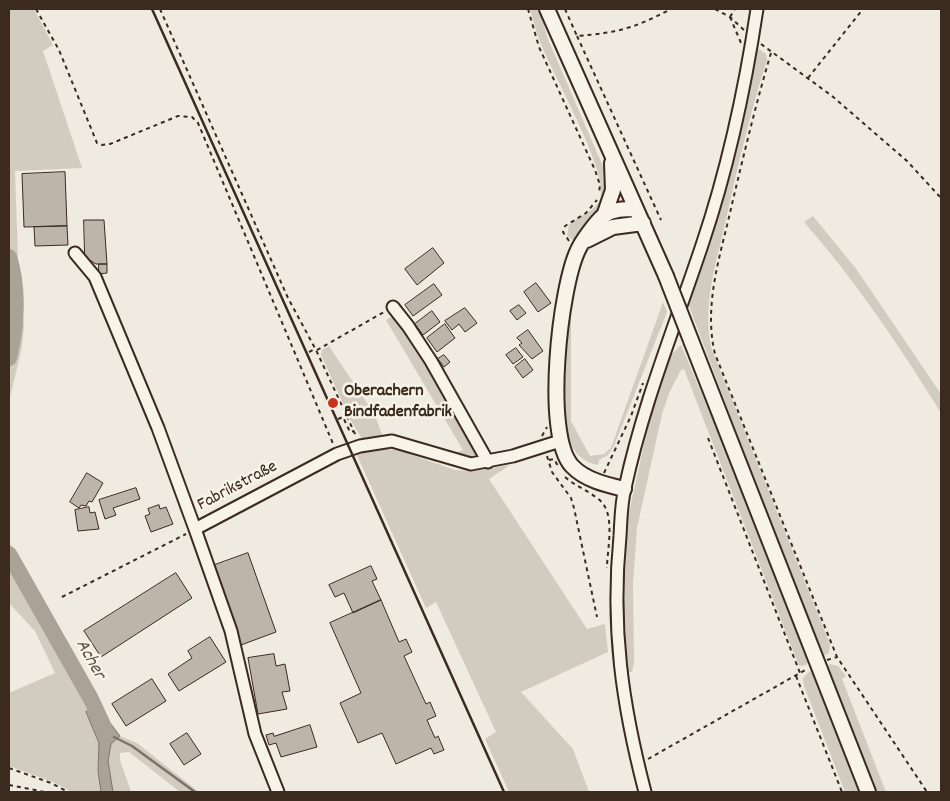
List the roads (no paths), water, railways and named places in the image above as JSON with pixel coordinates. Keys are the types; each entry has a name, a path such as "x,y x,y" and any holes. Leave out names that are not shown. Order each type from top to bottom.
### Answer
{"main road":[{"path":"547,9 666,276 868,792"},
{"path":"604,216 613,190 612,155"},
{"path":"624,489 584,475 572,466 560,441 556,389 557,357 568,289 582,245 596,223 604,216 615,210 636,209"},
{"path":"582,245 614,226 642,223"}],"street":[{"path":"645,792 624,701 617,636 615,584 624,489 652,386 702,246 723,177 738,117 756,9"},
{"path":"75,253 95,277 158,428 195,530"},
{"path":"393,307 431,361 488,462"},
{"name":"Fabrikstraße","path":"278,792 255,734 231,631 195,530 337,454 360,446 392,441 471,464 488,462 560,441"}],"waterway":[{"name":"Acher","path":"9,257 16,294 14,334 9,358"},
{"name":"Acher","path":"9,554 91,699 104,727"},
{"path":"114,737 132,746 195,792"}],"railway":[{"path":"152,9 504,792"}],"place":[{"name":"Oberachern Bindfadenfabrik","path":"333,403"}]}
